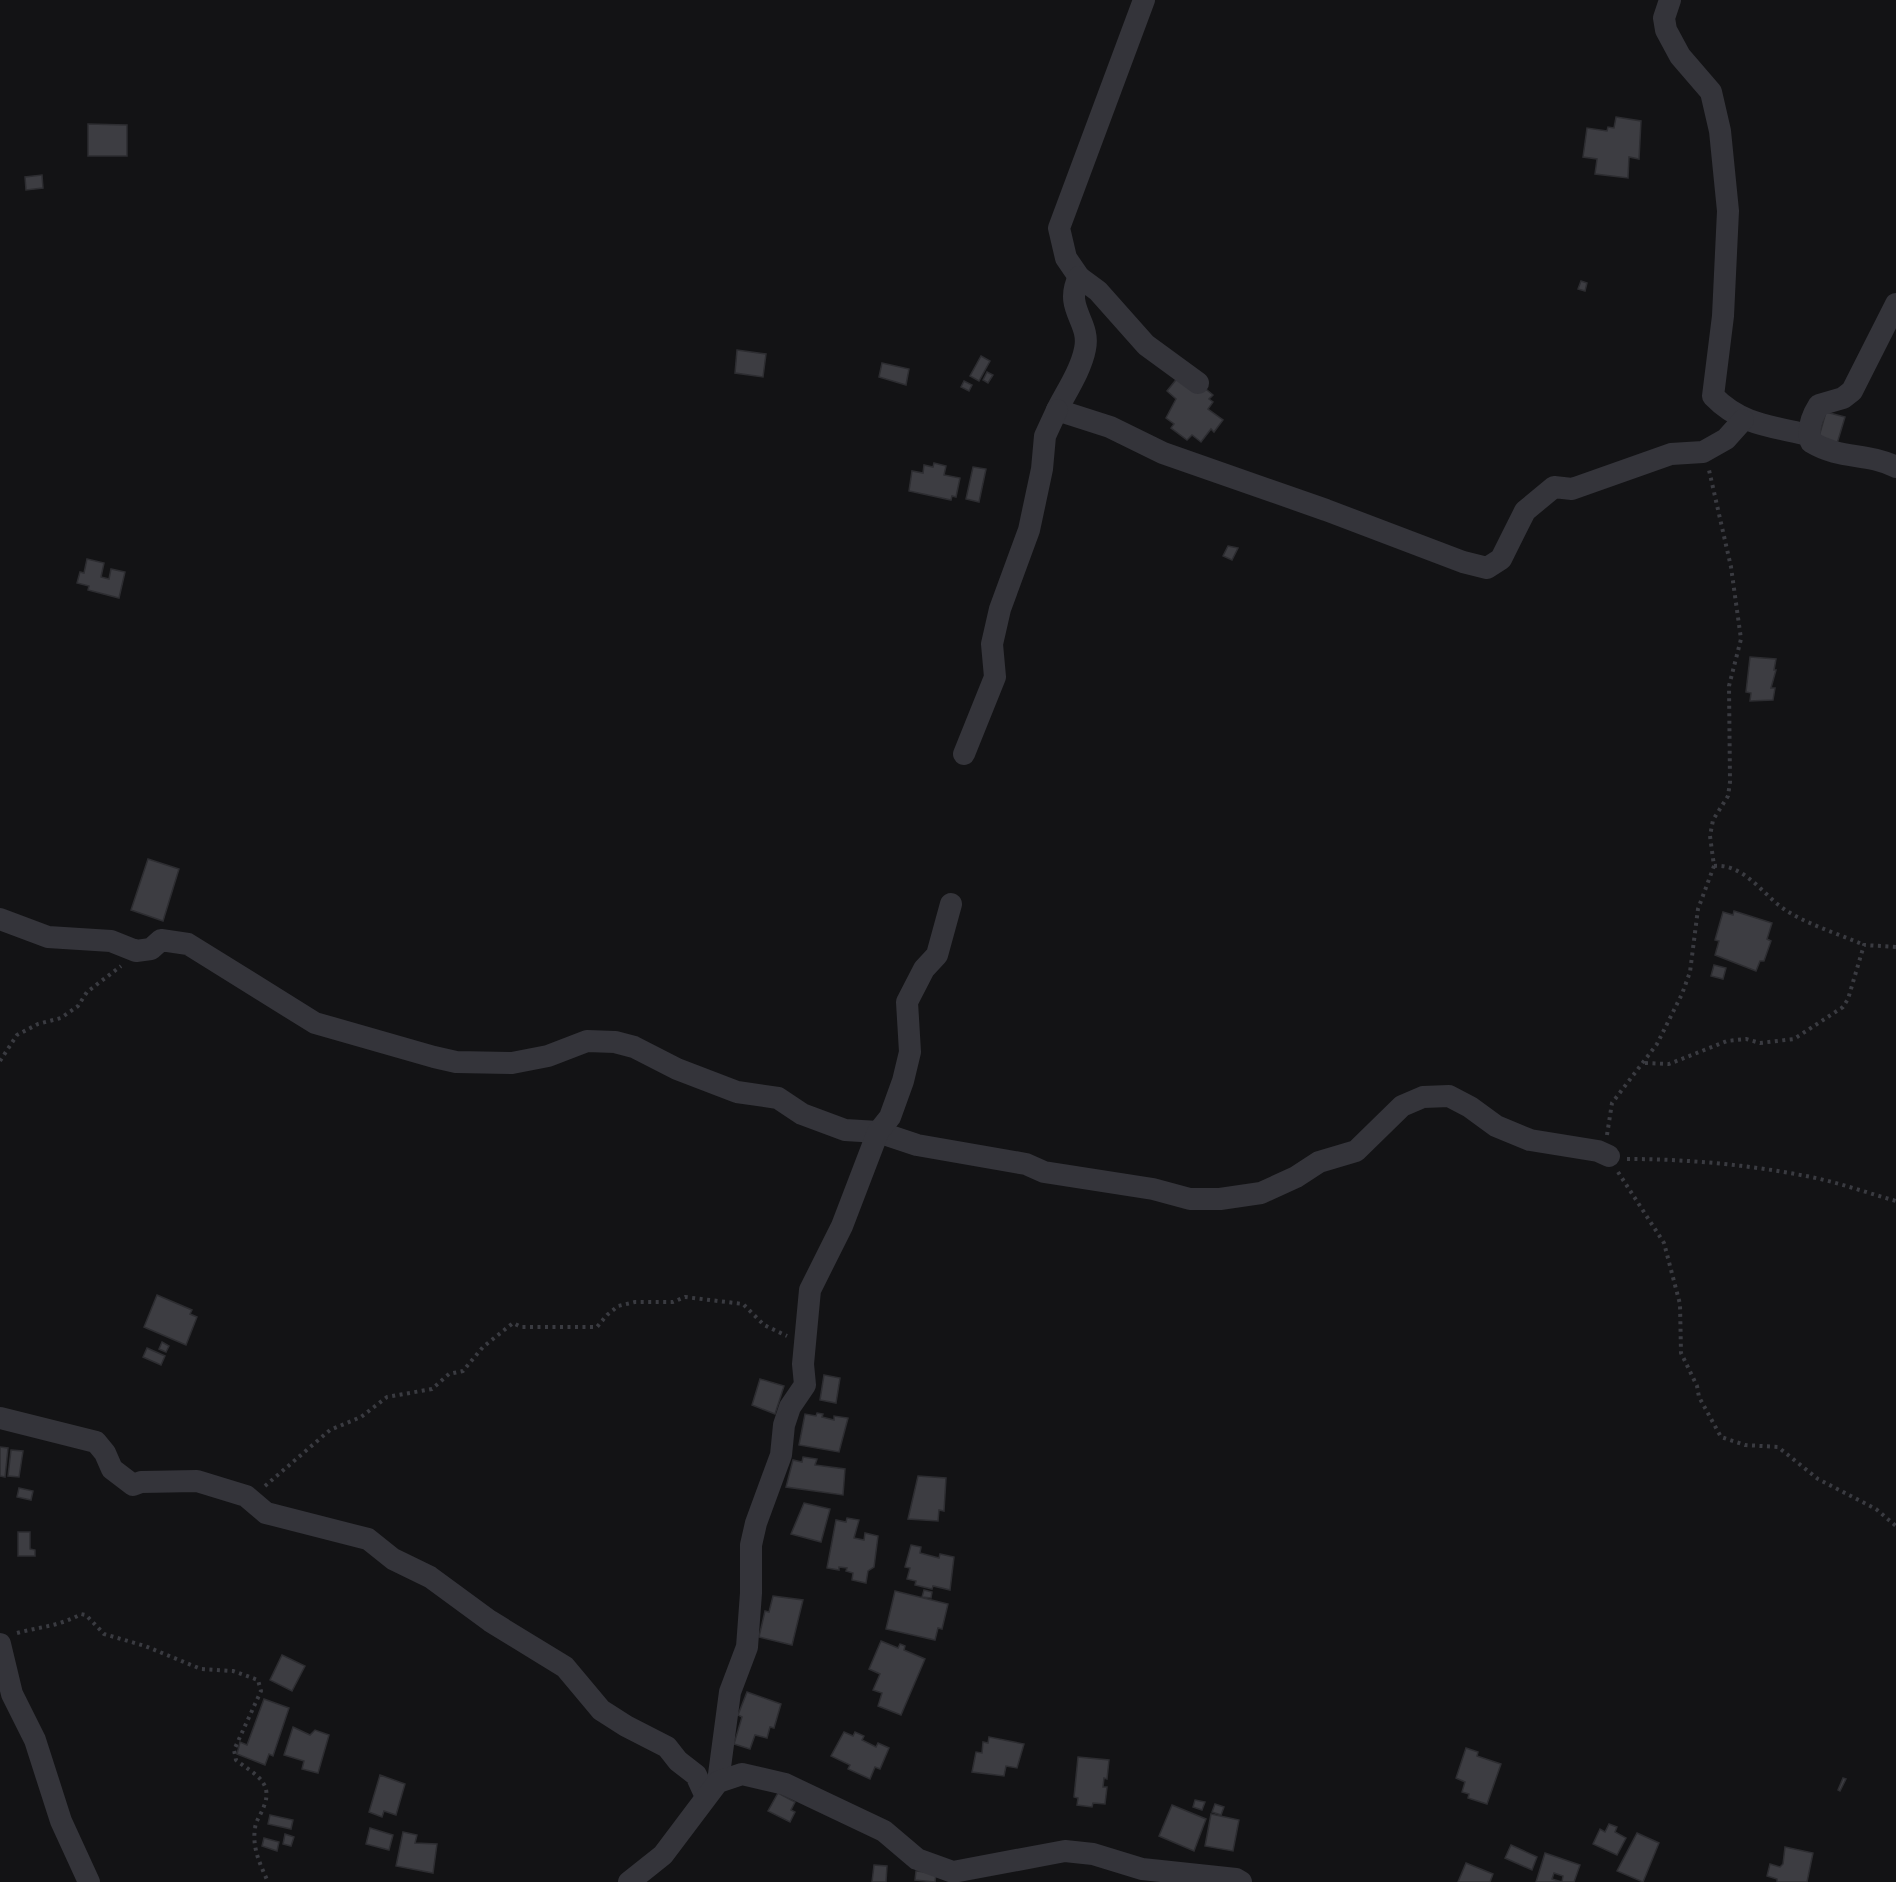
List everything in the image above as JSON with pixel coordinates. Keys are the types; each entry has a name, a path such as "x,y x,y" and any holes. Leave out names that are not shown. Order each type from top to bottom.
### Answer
{"street":[{"path":"1144,0 1059,228 1066,258 1079,277 1098,291 1146,345 1198,383"},
{"path":"1670,0 1664,18 1666,30 1680,56 1711,92 1720,131 1728,211 1723,316 1713,396 1732,414 1743,420 1809,435"},
{"path":"964,754 995,677 992,644 997,621 1029,530 1042,469 1045,435 1086,348 1082,323 1075,308 1072,290 1079,277"},
{"path":"1896,304 1852,391 1843,398 1819,405 1812,417 1809,435 1811,442 1836,454 1882,460 1896,467"},
{"path":"1057,410 1110,427 1163,453 1487,568 1501,559 1525,511 1554,487 1572,489 1671,454 1703,452 1726,439 1743,420"},
{"path":"628,1882 663,1855 712,1789 730,1692 747,1647 751,1593 751,1545 756,1523 781,1455 784,1425 790,1407 805,1385 804,1343 810,1290 842,1226 878,1132 890,1117 910,1052 907,1002 918,977 937,955 951,904"},
{"path":"0,919 48,937 111,941 136,951 151,949 161,940 188,944 315,1023 434,1057 456,1062 512,1063 548,1056 587,1041 615,1042 634,1047 677,1069 737,1092 778,1098 802,1114 845,1130 878,1132 917,1145 1026,1164 1044,1172 1153,1189 1190,1199 1220,1199 1261,1193 1296,1177 1319,1162 1356,1151 1401,1106 1423,1097 1449,1096 1470,1107 1496,1126 1530,1140 1598,1151 1610,1159"},
{"path":"0,1418 96,1442 105,1453 112,1469 134,1485 141,1482 197,1481 246,1496 266,1514 368,1539 393,1559 453,1592 490,1621 565,1667 601,1710 667,1747 678,1761 712,1789"},
{"path":"4,1639 12,1694 35,1740 62,1821 89,1882"},
{"path":"712,1789 742,1774 785,1784 884,1831 917,1859 953,1872 1065,1851 1094,1854 1142,1869 1236,1879 1242,1882"}],"path":[{"path":"1703,452 1731,567 1741,639 1728,686 1730,782 1728,796 1713,820 1710,836 1714,866 1698,909 1690,972 1682,994 1644,1063 1612,1103 1607,1141 1610,1159 1664,1243 1680,1305 1681,1353 1697,1386 1699,1397 1721,1437 1745,1445 1779,1447 1818,1479 1876,1509 1896,1526"},
{"path":"1714,866 1724,865 1751,879 1786,911 1864,945 1896,947"},
{"path":"1644,1063 1669,1064 1727,1041 1746,1039 1760,1043 1794,1039 1843,1007 1848,999 1864,945"},
{"path":"0,1061 17,1035 38,1024 51,1022 72,1010 87,992 118,970 127,957 136,951"},
{"path":"1610,1159 1712,1163 1786,1173 1813,1178 1896,1202"},
{"path":"246,1496 279,1476 330,1430 362,1417 387,1397 432,1389 449,1374 464,1371 483,1347 513,1323 521,1327 597,1327 606,1315 618,1306 635,1302 673,1302 685,1297 743,1304 764,1325 804,1343"},
{"path":"4,1639 34,1627 45,1628 66,1623 81,1614 86,1615 104,1634 154,1649 201,1669 233,1671 258,1680 261,1691 234,1750 236,1760 257,1773 267,1787 265,1805 255,1826 255,1849 268,1882"}],"building":[{"path":"1616,117 1641,121 1639,159 1629,157 1628,178 1595,174 1597,159 1583,157 1587,128 1607,131 1608,127 1614,128"},
{"path":"88,124 127,125 127,156 88,156"},
{"path":"42,175 43,188 26,190 25,177"},
{"path":"1581,281 1587,283 1585,291 1578,289"},
{"path":"737,350 766,354 763,377 735,373"},
{"path":"981,356 990,361 979,381 970,376"},
{"path":"882,363 909,369 906,385 879,377"},
{"path":"987,372 993,375 988,383 983,380"},
{"path":"1179,376 1202,386 1213,395 1209,399 1213,402 1208,409 1223,420 1214,432 1211,429 1201,442 1192,435 1187,440 1171,428 1174,424 1166,418 1176,399 1167,391"},
{"path":"964,381 972,385 969,391 961,387"},
{"path":"1826,412 1845,417 1836,447 1818,440"},
{"path":"934,463 946,466 944,475 960,478 956,497 952,496 951,500 909,491 912,471 923,473 924,465 933,467"},
{"path":"973,467 986,469 979,502 966,499"},
{"path":"1228,546 1238,548 1232,560 1223,556"},
{"path":"87,559 104,563 101,577 109,579 111,569 125,572 119,598 88,590 89,586 77,583 80,572 84,573"},
{"path":"1750,657 1776,659 1774,670 1776,670 1771,688 1775,688 1773,700 1750,701 1751,693 1746,692"},
{"path":"148,859 179,869 163,921 131,910"},
{"path":"1734,911 1772,923 1767,939 1771,941 1764,961 1760,961 1756,971 1715,955 1719,941 1715,940 1723,912 1733,915"},
{"path":"1714,965 1726,968 1723,979 1711,976"},
{"path":"157,1295 192,1310 190,1314 197,1317 186,1345 144,1327"},
{"path":"162,1342 169,1346 166,1352 159,1349"},
{"path":"147,1348 165,1356 161,1365 143,1357"},
{"path":"824,1375 840,1378 836,1403 820,1400"},
{"path":"760,1379 784,1386 775,1414 752,1405"},
{"path":"817,1413 834,1420 834,1416 848,1418 839,1452 799,1445 805,1414 816,1416"},
{"path":"0,1447 8,1448 5,1477 0,1476"},
{"path":"11,1450 23,1451 19,1477 8,1476"},
{"path":"803,1457 817,1459 815,1465 845,1469 843,1495 786,1487 793,1460 802,1462"},
{"path":"918,1476 946,1478 944,1511 939,1510 938,1521 908,1519"},
{"path":"19,1488 33,1491 31,1500 17,1497"},
{"path":"804,1503 830,1509 821,1542 791,1534"},
{"path":"847,1518 859,1520 854,1538 864,1540 865,1533 878,1536 874,1567 868,1571 866,1583 852,1580 853,1573 846,1571 847,1568 839,1567 839,1570 827,1568 836,1520 846,1522"},
{"path":"18,1532 30,1532 30,1549 35,1550 35,1556 18,1556"},
{"path":"911,1545 921,1547 920,1553 939,1558 940,1554 954,1557 950,1590 915,1585 916,1581 907,1579 910,1568 905,1567"},
{"path":"924,1590 932,1592 931,1598 922,1597"},
{"path":"895,1591 948,1604 942,1629 938,1628 935,1640 886,1629"},
{"path":"773,1596 803,1600 792,1645 759,1637 765,1611 769,1612"},
{"path":"881,1641 898,1648 900,1644 905,1646 904,1650 925,1659 901,1715 878,1706 882,1693 873,1690 880,1674 869,1669"},
{"path":"282,1655 305,1666 292,1691 270,1680"},
{"path":"747,1692 781,1704 774,1728 770,1727 767,1738 755,1735 750,1749 734,1744 742,1717 738,1715"},
{"path":"264,1699 289,1708 273,1756 269,1754 265,1765 237,1754 240,1742 247,1745"},
{"path":"293,1727 310,1735 315,1730 329,1735 318,1773 302,1769 304,1761 284,1755"},
{"path":"844,1732 853,1736 855,1732 864,1736 862,1740 876,1747 878,1743 889,1748 880,1769 875,1767 870,1779 848,1769 850,1765 831,1756"},
{"path":"989,1737 1024,1744 1017,1768 1006,1766 1004,1776 972,1772 976,1752 982,1753 983,1742 988,1743"},
{"path":"1466,1748 1478,1752 1477,1756 1501,1764 1487,1804 1468,1798 1469,1794 1462,1792 1465,1782 1456,1778"},
{"path":"1078,1757 1109,1760 1107,1779 1104,1778 1103,1787 1107,1787 1105,1804 1093,1803 1092,1807 1077,1805 1078,1798 1074,1797"},
{"path":"380,1775 405,1784 396,1815 384,1811 382,1817 369,1812"},
{"path":"1843,1778 1846,1779 1840,1791 1838,1790"},
{"path":"778,1793 795,1802 791,1810 795,1812 790,1822 768,1811"},
{"path":"1195,1800 1205,1802 1202,1810 1193,1807"},
{"path":"1215,1804 1224,1807 1221,1815 1212,1812"},
{"path":"1172,1805 1206,1819 1194,1851 1159,1836"},
{"path":"1211,1814 1239,1820 1233,1851 1205,1846"},
{"path":"270,1815 293,1820 291,1829 268,1824"},
{"path":"1609,1824 1617,1827 1615,1832 1626,1838 1617,1855 1593,1844 1600,1829 1605,1832"},
{"path":"370,1828 393,1835 389,1850 366,1844"},
{"path":"403,1832 417,1835 415,1843 437,1844 433,1873 396,1866"},
{"path":"1637,1833 1659,1843 1643,1882 1617,1871"},
{"path":"285,1834 294,1837 291,1846 283,1844"},
{"path":"264,1838 279,1842 277,1851 262,1846"},
{"path":"1511,1845 1537,1857 1532,1870 1505,1858"},
{"path":"1785,1847 1813,1853 1807,1882 1777,1882 1777,1879 1767,1876 1770,1864 1780,1867 1783,1864"},
{"path":"1545,1853 1580,1865 1574,1882 1562,1882 1536,1882","holes":["1554,1873 1563,1876 1562,1882 1552,1879"]},
{"path":"1466,1863 1493,1874 1490,1882 1458,1882"},
{"path":"874,1865 887,1866 886,1882 872,1882"},
{"path":"916,1871 936,1873 935,1882 915,1880"}]}
